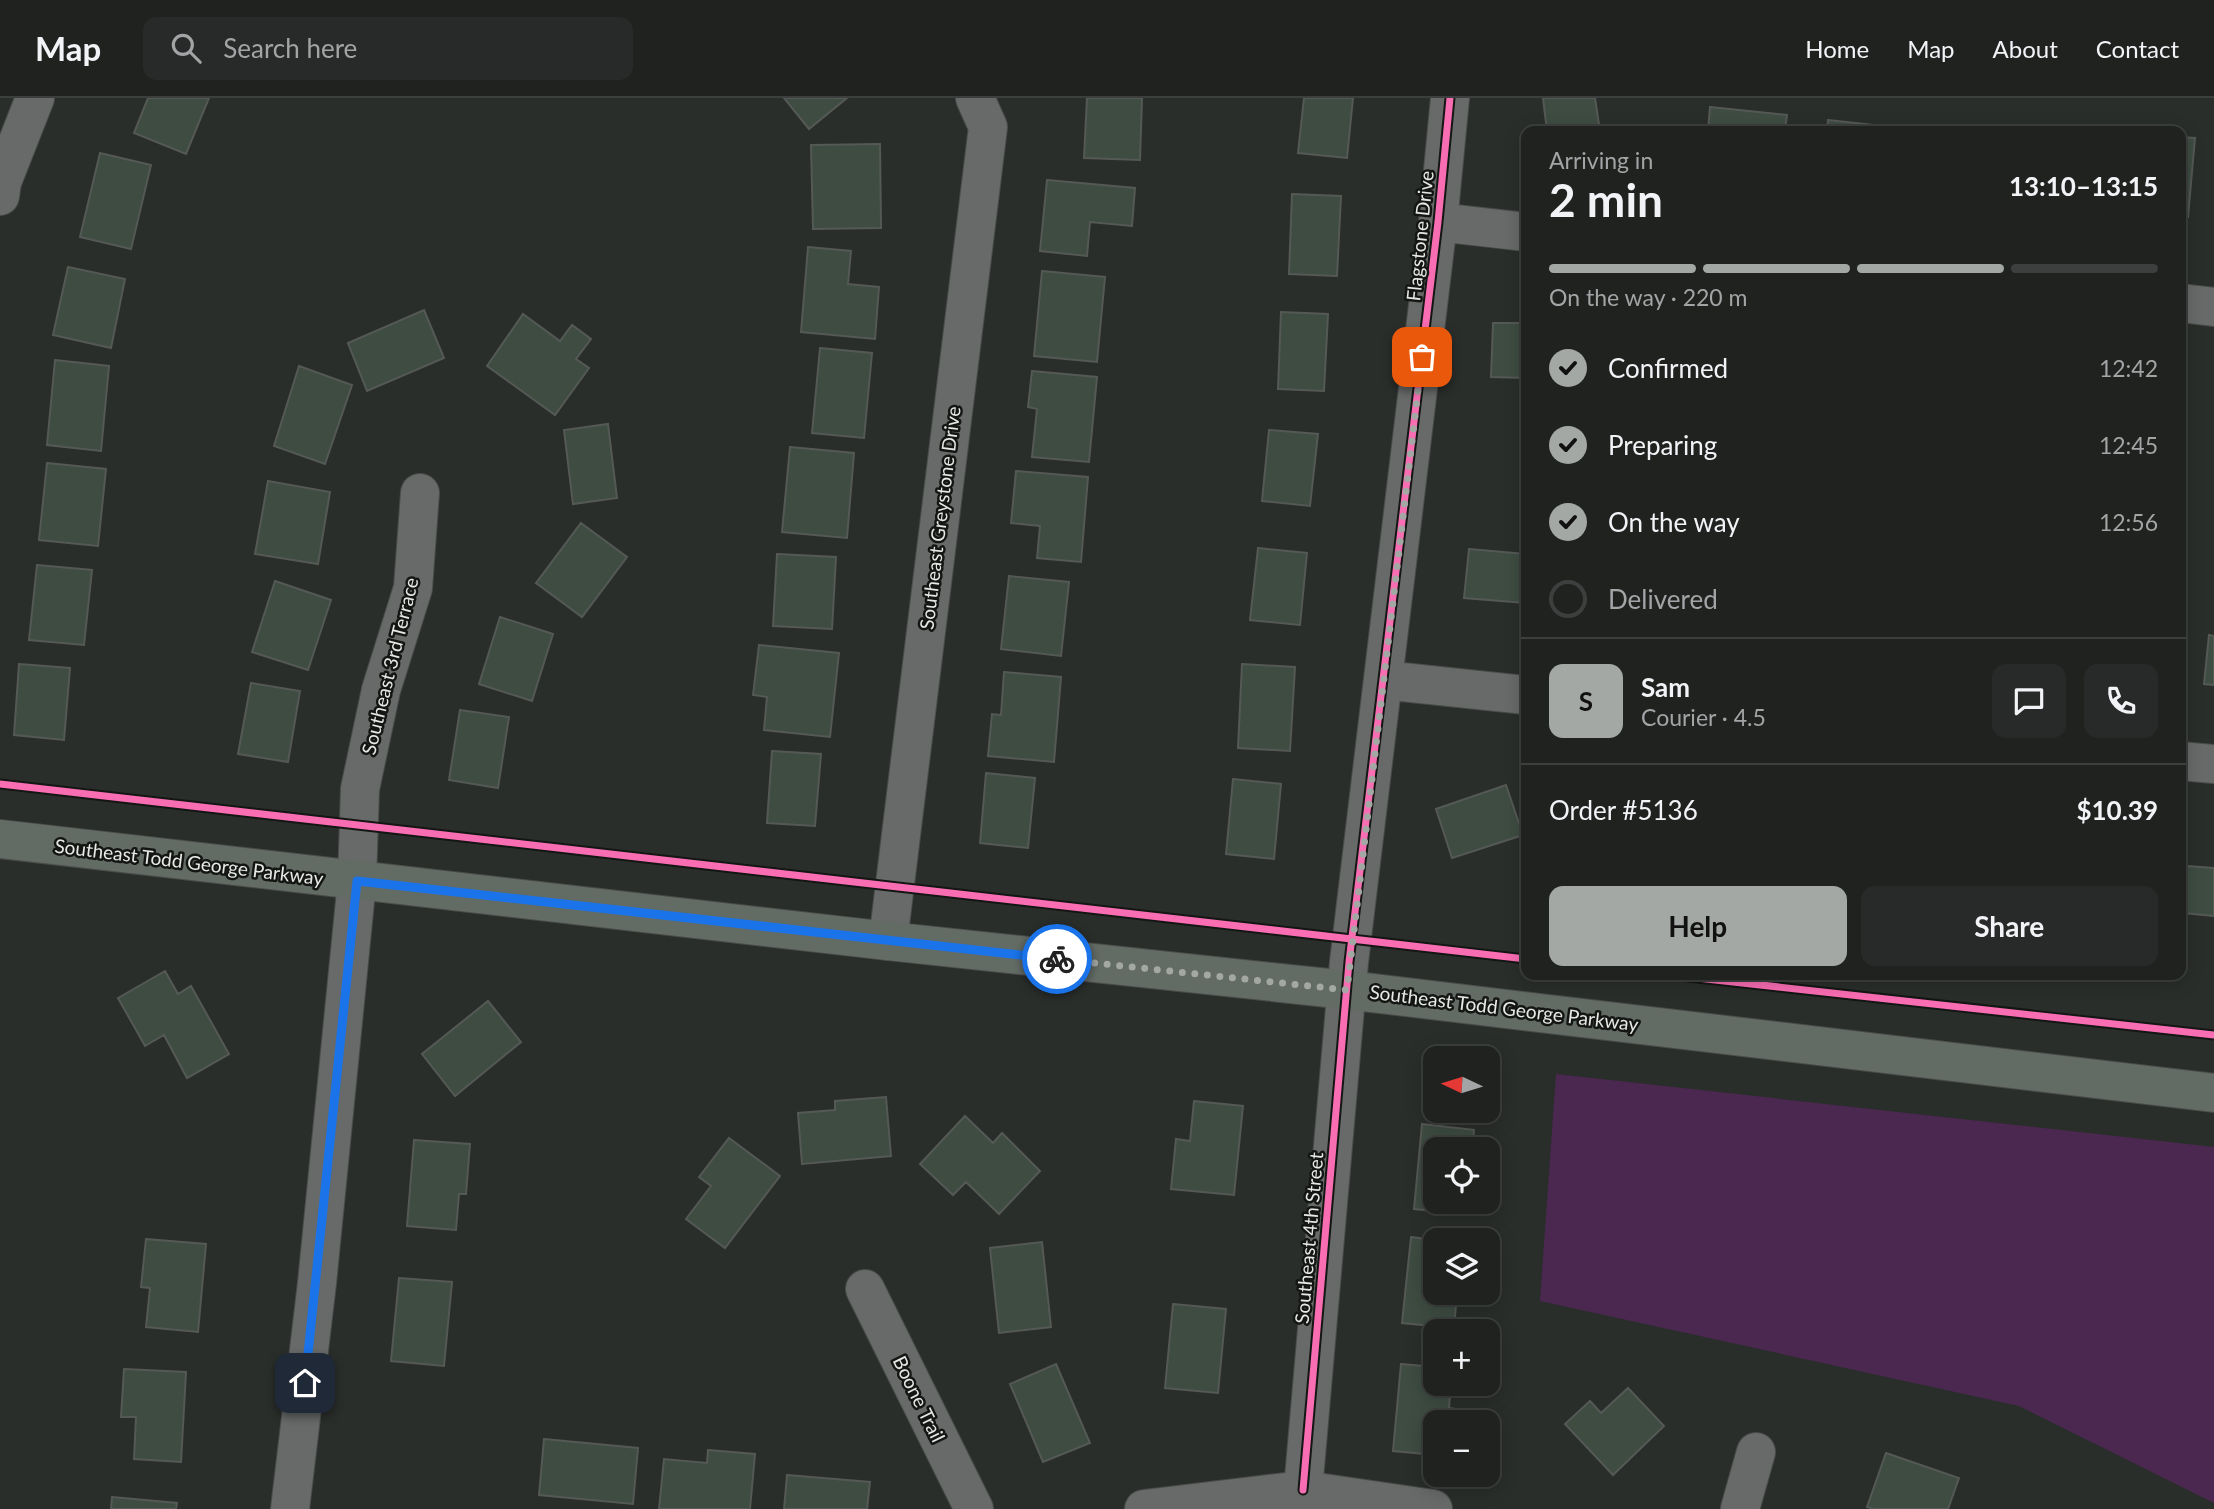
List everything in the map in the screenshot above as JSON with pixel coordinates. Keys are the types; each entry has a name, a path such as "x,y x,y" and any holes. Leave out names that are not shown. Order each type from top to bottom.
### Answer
{"main road":[{"name":"Southeast Todd George Parkway","path":"0,839 888,941 1348,976 2214,1093"}],"street":[{"path":"0,196 2,182 35,98"},
{"name":"Southeast Greystone Drive","path":"888,941 988,127 975,98"},
{"name":"Flagstone Drive","path":"1348,976 1438,222 1450,98"},
{"path":"1438,222 1521,231"},
{"path":"2186,304 2214,307"},
{"name":"Southeast 3rd Terrace","path":"290,1509 317,1283 357,881 360,789 381,690 413,588 420,493"},
{"path":"1383,680 1521,694"},
{"path":"2186,762 2214,764"},
{"name":"Southeast 4th Street","path":"1303,1490 1348,976"},
{"name":"Boone Trail","path":"865,1289 974,1509"},
{"path":"1740,1509 1756,1452"},
{"path":"1144,1509 1303,1490 1433,1509"}],"shaded area":[{"path":"1556,1074 2214,1147 2214,1503 2019,1406 1540,1301"}],"building":[{"path":"148,98 209,98 186,154 134,133"},
{"path":"784,98 847,98 809,129"},
{"path":"1087,98 1142,98 1140,160 1084,158"},
{"path":"1304,98 1353,98 1347,158 1298,153"},
{"path":"1543,98 1595,98 1599,126 1546,126"},
{"path":"1710,107 1787,115 1786,126 1708,126"},
{"path":"1828,120 1883,126 1827,126"},
{"path":"2186,137 2195,138 2186,217"},
{"path":"880,144 881,228 813,229 811,145"},
{"path":"100,153 151,165 131,249 80,237"},
{"path":"1047,180 1135,188 1132,226 1090,222 1087,256 1040,251"},
{"path":"1292,194 1341,196 1337,276 1289,274"},
{"path":"808,247 851,251 848,284 879,287 875,339 801,332"},
{"path":"68,267 125,279 111,348 53,335"},
{"path":"1042,271 1105,277 1097,362 1034,356"},
{"path":"424,310 444,358 367,391 348,343"},
{"path":"1281,312 1328,314 1324,391 1278,389"},
{"path":"523,314 560,341 572,325 591,339 576,359 589,368 555,415 487,366"},
{"path":"1493,323 1521,323 1521,378 1491,377"},
{"path":"820,348 872,353 864,438 812,433"},
{"path":"55,360 109,366 101,451 47,445"},
{"path":"299,366 352,385 325,464 274,446"},
{"path":"1032,371 1097,377 1089,462 1032,457 1037,409 1028,407"},
{"path":"608,424 617,498 573,504 564,430"},
{"path":"1269,430 1318,434 1310,506 1262,501"},
{"path":"790,447 854,453 847,538 782,532"},
{"path":"47,463 106,469 98,546 39,540"},
{"path":"1016,471 1088,477 1081,562 1037,558 1040,526 1011,523"},
{"path":"268,481 330,492 318,564 255,554"},
{"path":"581,523 627,557 582,617 536,583"},
{"path":"1258,548 1307,553 1300,625 1250,620"},
{"path":"1469,549 1521,554 1521,603 1464,598"},
{"path":"777,554 836,557 832,629 773,626"},
{"path":"37,565 92,570 84,645 29,640"},
{"path":"1009,576 1069,582 1061,656 1001,649"},
{"path":"275,581 331,600 308,670 252,652"},
{"path":"500,617 553,634 532,701 479,684"},
{"path":"2209,635 2214,636 2214,685 2204,684"},
{"path":"759,645 839,653 830,737 764,730 767,697 753,695"},
{"path":"19,664 70,668 64,740 14,735"},
{"path":"1242,664 1295,667 1290,751 1238,748"},
{"path":"1004,672 1061,677 1054,762 988,756 992,714 1001,715"},
{"path":"251,683 300,691 288,762 238,754"},
{"path":"460,710 509,717 498,788 449,780"},
{"path":"772,751 821,754 815,826 767,823"},
{"path":"986,773 1035,778 1028,848 980,843"},
{"path":"1233,779 1281,784 1274,859 1226,854"},
{"path":"1506,785 1521,836 1452,858 1436,809"},
{"path":"2187,866 2214,868 2214,916 2186,913"},
{"path":"165,971 178,994 191,986 229,1054 187,1078 164,1035 145,1046 118,998"},
{"path":"488,1001 521,1042 455,1096 422,1054"},
{"path":"886,1097 891,1156 802,1164 798,1113 835,1110 835,1101"},
{"path":"1194,1101 1243,1106 1234,1195 1171,1189 1176,1139 1190,1141"},
{"path":"965,1116 993,1143 1002,1133 1040,1171 999,1214 966,1182 953,1195 920,1164"},
{"path":"1422,1124 1474,1130 1473,1137 1423,1137 1423,1210 1414,1209"},
{"path":"729,1138 780,1176 725,1248 686,1219 711,1186 699,1177"},
{"path":"414,1140 470,1144 466,1194 459,1194 456,1230 407,1226"},
{"path":"1411,1237 1423,1238 1423,1305 1456,1305 1455,1319 1423,1319 1423,1325 1402,1323"},
{"path":"146,1239 206,1244 198,1332 146,1327 150,1288 141,1287"},
{"path":"1042,1242 1051,1327 999,1333 990,1248"},
{"path":"399,1278 452,1282 444,1366 391,1361"},
{"path":"1173,1304 1226,1309 1218,1393 1165,1388"},
{"path":"1056,1364 1090,1443 1043,1462 1010,1384"},
{"path":"1401,1364 1423,1366 1423,1396 1450,1396 1449,1408 1456,1410 1423,1410 1423,1454 1393,1451"},
{"path":"124,1369 186,1372 181,1462 134,1459 136,1417 121,1417"},
{"path":"1628,1388 1664,1426 1613,1475 1565,1424 1590,1401 1601,1413"},
{"path":"544,1439 638,1448 633,1504 539,1495"},
{"path":"708,1450 755,1454 750,1509 659,1509 664,1459 707,1463"},
{"path":"1886,1453 1959,1478 1948,1509 1867,1507"},
{"path":"787,1475 870,1482 867,1509 784,1509"},
{"path":"112,1497 177,1503 176,1509 111,1509"}],"cycle path":[{"path":"1303,1490 1349,962 1438,222 1450,98"},
{"path":"0,784 1521,958"},
{"path":"1715,980 2214,1035"}],"way so far":[{"path":"1057,959 1347,990 1422,357"}],"route":[{"path":"305,1383 357,881 1057,959"}]}
